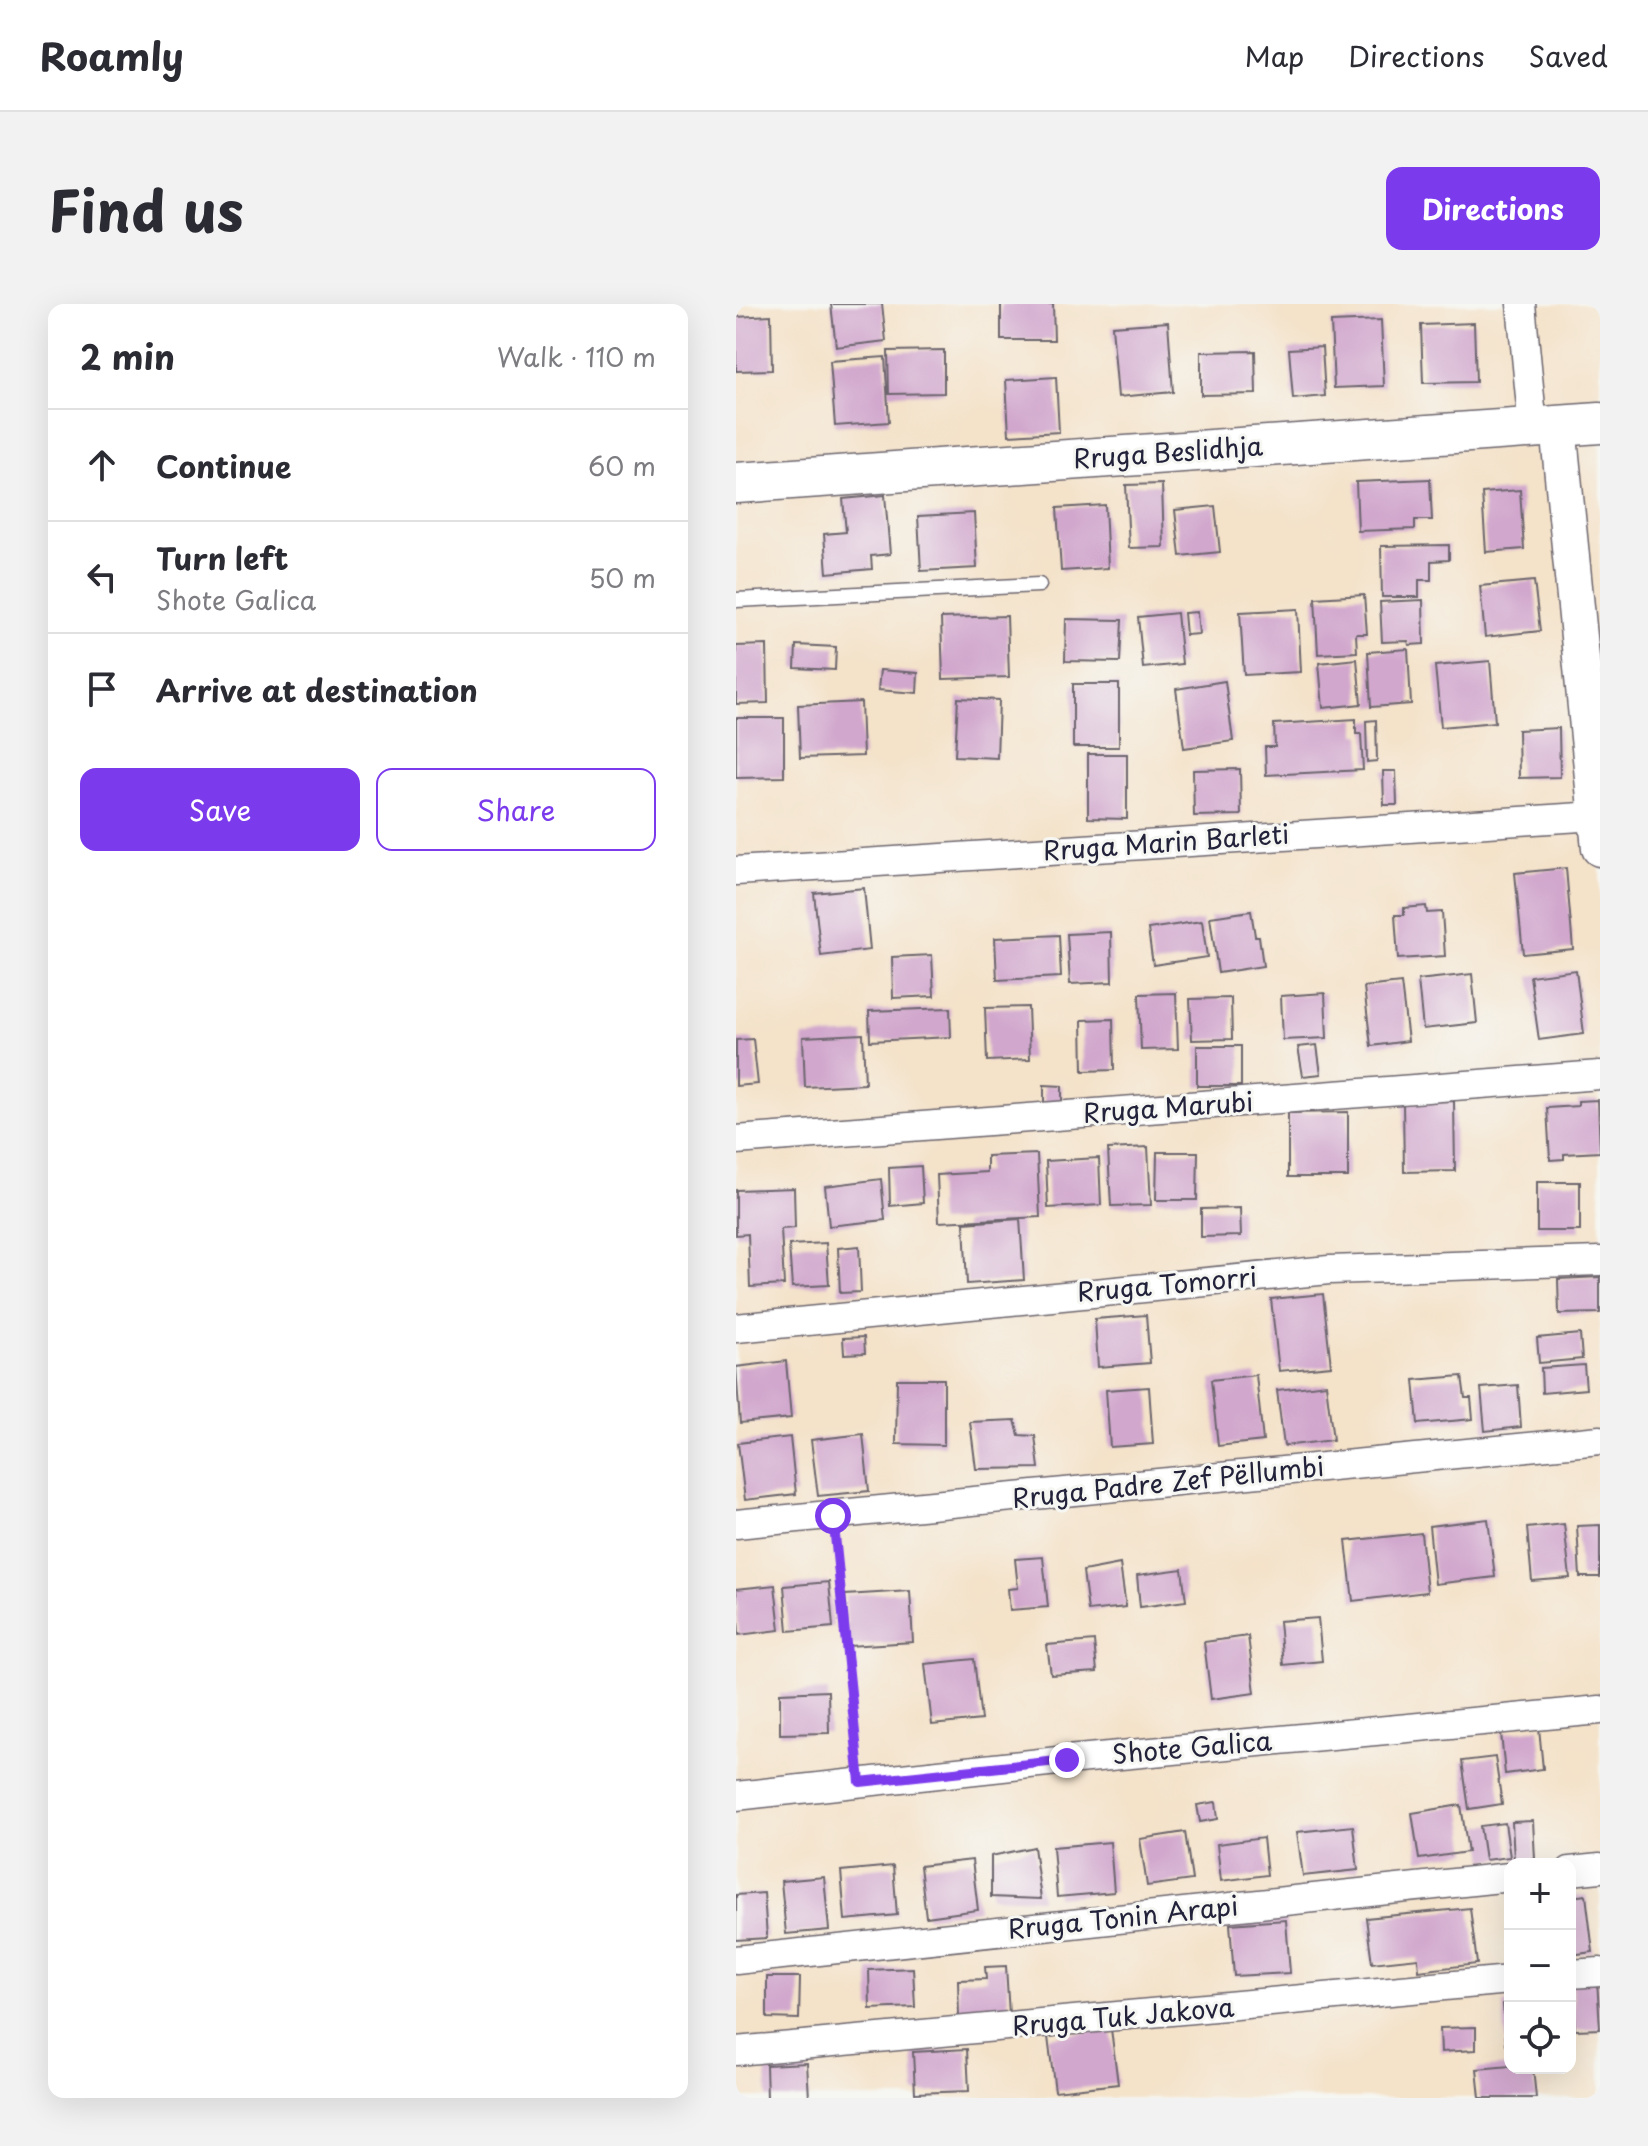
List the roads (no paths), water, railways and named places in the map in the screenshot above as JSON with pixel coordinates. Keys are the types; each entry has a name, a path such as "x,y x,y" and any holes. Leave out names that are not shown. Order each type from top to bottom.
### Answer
{"main road":[{"name":"Rruga Beslidhja","path":"736,483 1600,423"}],"street":[{"path":"1521,304 1546,427 1598,832"},
{"name":"Rruga Marin Barleti","path":"736,871 1598,832"},
{"name":"Rruga Marubi","path":"736,1140 1600,1075"},
{"name":"Rruga Tomorri","path":"736,1328 1329,1270 1600,1261"},
{"name":"Rruga Padre Zef Pëllumbi","path":"736,1524 1600,1440"},
{"name":"Shote Galica","path":"736,1796 1067,1760 1600,1710"},
{"path":"1576,1870 1600,1868"},
{"name":"Rruga Tonin Arapi","path":"736,1960 1504,1878"},
{"path":"1576,1974 1600,1972"},
{"name":"Rruga Tuk Jakova","path":"736,2051 1504,1981"}],"lane":[{"path":"736,600 1039,585"}]}
